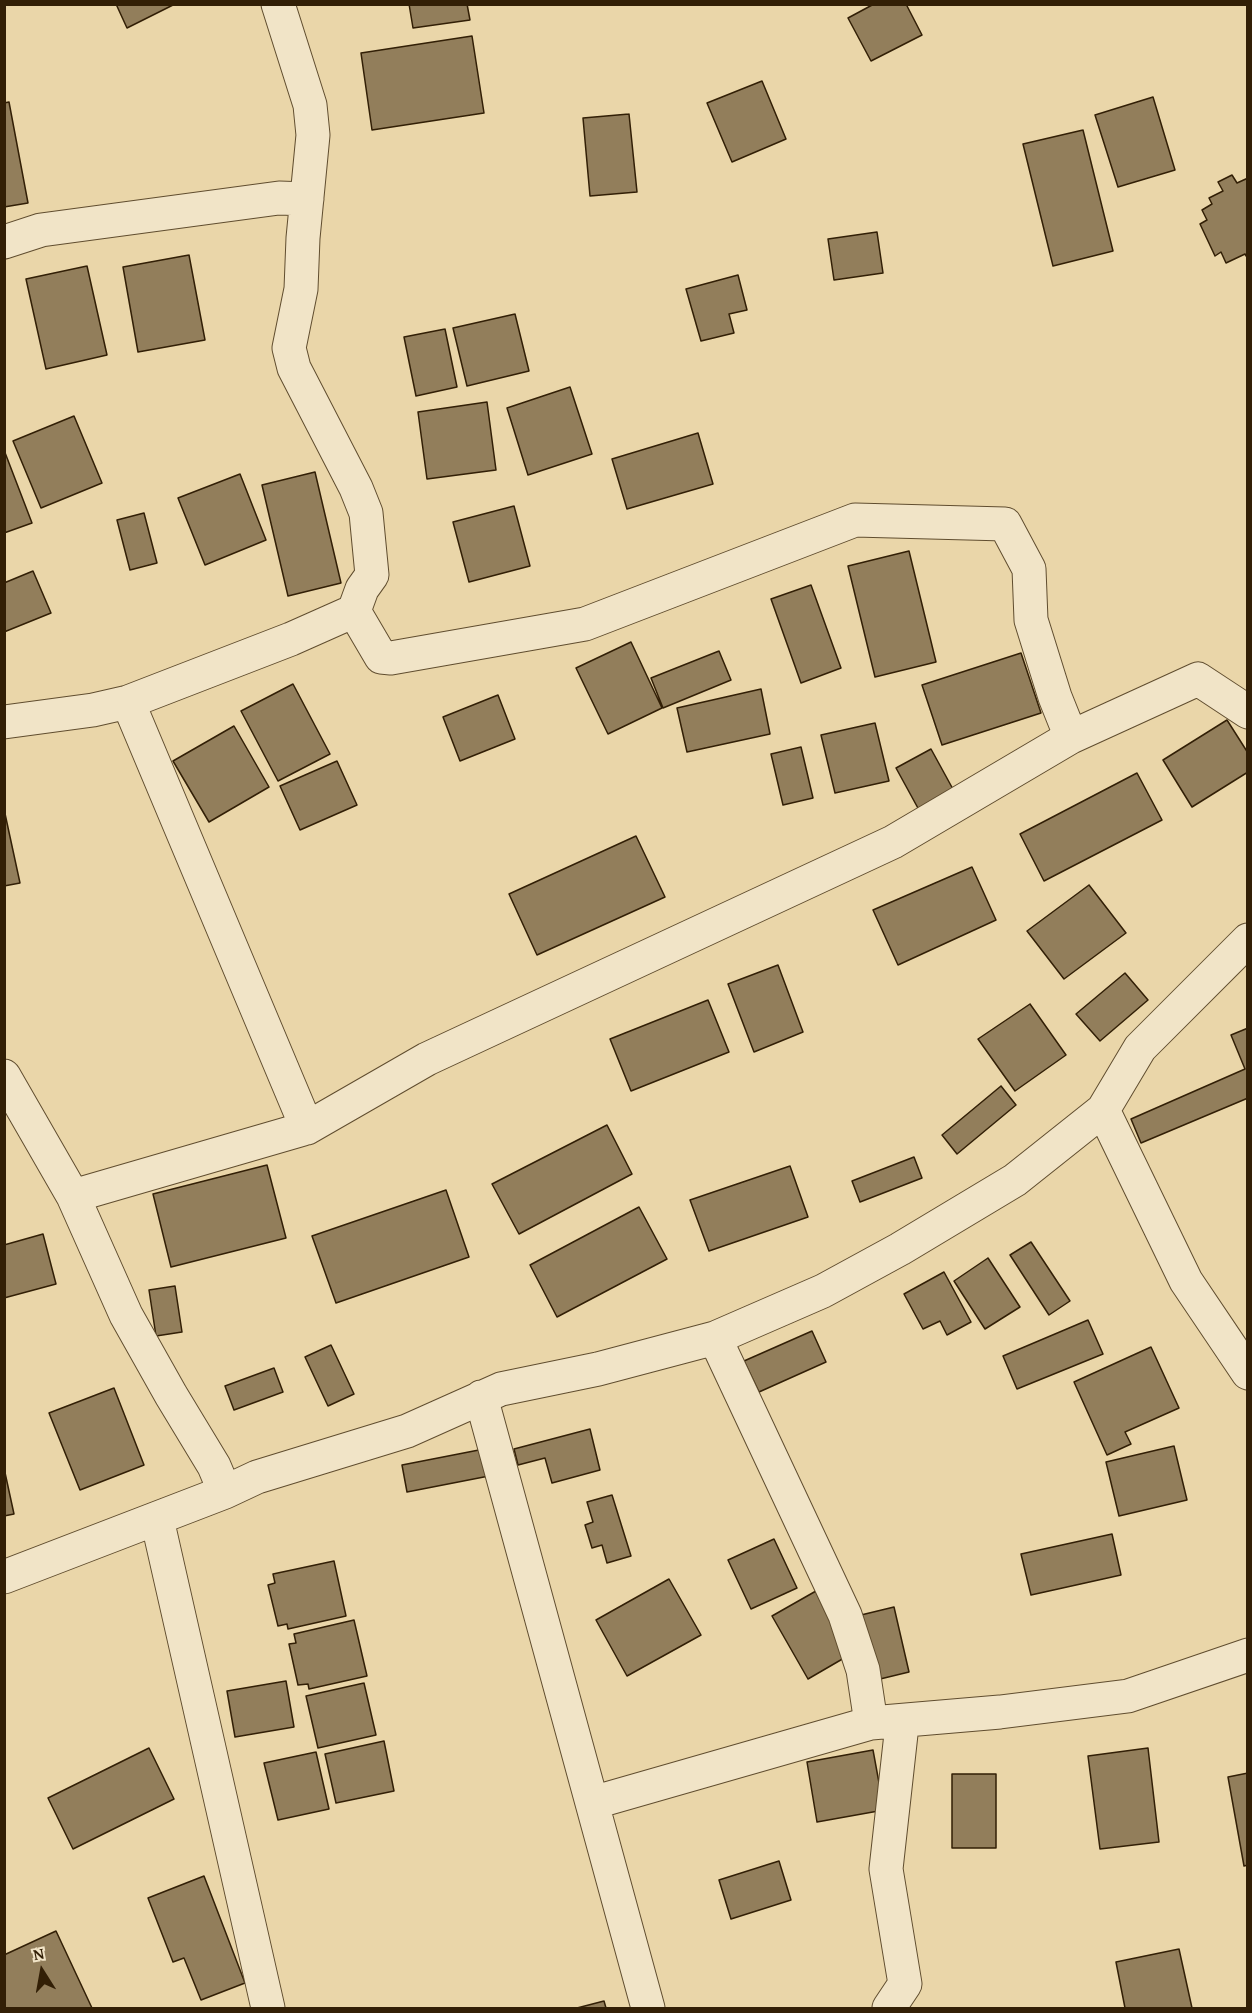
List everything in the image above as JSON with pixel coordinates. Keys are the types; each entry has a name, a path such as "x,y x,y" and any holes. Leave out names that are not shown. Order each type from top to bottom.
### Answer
{"street":[{"path":"4,722 93,710 128,702 291,639 354,611 362,589 372,575 366,513 356,488 294,368 289,348 301,289 303,238 313,135 310,105 278,4"},
{"path":"4,242 40,230 279,198 307,199"},
{"path":"354,611 381,657 391,658 585,624 855,520 1005,524 1029,569 1030,620 1055,697 1071,737"},
{"path":"73,1196 307,1128 427,1059 893,842 1071,737 1198,679 1248,712"},
{"path":"128,702 307,1128"},
{"path":"4,1577 157,1519 257,1477 407,1431 501,1389 598,1369 715,1338 823,1291 900,1249 1015,1180 1103,1110 1140,1048 1248,940"},
{"path":"4,1076 73,1196 126,1315 214,1466 225,1492"},
{"path":"1103,1110 1186,1281 1248,1373"},
{"path":"715,1338 845,1616 862,1670 885,1723 901,1734 886,1869 905,1984 889,2008"},
{"path":"481,1397 648,2008"},
{"path":"157,1519 268,2008"},
{"path":"592,1803 885,1723 1128,1696 1248,1655"}],"building":[{"path":"116,4 175,4 127,28"},
{"path":"409,4 467,4 470,20 413,28"},
{"path":"874,4 906,4 922,35 871,61 848,18"},
{"path":"472,36 484,113 372,130 361,53"},
{"path":"762,81 786,139 732,162 707,103"},
{"path":"1153,97 1175,170 1118,187 1095,115"},
{"path":"9,102 28,203 4,207 4,103"},
{"path":"629,114 637,192 590,196 583,118"},
{"path":"1083,130 1113,251 1053,266 1023,144"},
{"path":"1232,175 1237,183 1248,178 1248,259 1245,254 1226,263 1221,252 1215,256 1200,224 1207,220 1202,210 1212,204 1209,198 1223,191 1218,182"},
{"path":"877,232 883,273 834,280 828,239"},
{"path":"189,255 205,340 138,352 123,267"},
{"path":"87,266 107,355 46,369 26,279"},
{"path":"738,275 747,310 729,314 734,333 701,341 686,289"},
{"path":"515,314 529,371 467,386 453,328"},
{"path":"445,329 457,387 416,396 404,337"},
{"path":"570,387 592,454 528,475 507,408"},
{"path":"487,402 496,470 427,479 418,412"},
{"path":"74,416 102,483 41,508 13,441"},
{"path":"698,433 713,484 627,509 612,459"},
{"path":"4,450 32,523 4,533"},
{"path":"315,472 341,583 288,596 262,485"},
{"path":"240,474 266,540 205,565 178,498"},
{"path":"514,506 530,566 469,582 453,522"},
{"path":"144,513 157,563 130,570 117,520"},
{"path":"909,551 936,662 875,677 848,566"},
{"path":"33,571 51,613 4,632 4,583"},
{"path":"811,585 841,668 801,683 771,599"},
{"path":"631,642 662,708 608,734 576,668"},
{"path":"719,651 731,680 663,708 651,678"},
{"path":"1021,653 1041,713 942,745 922,685"},
{"path":"293,684 330,754 278,781 241,711"},
{"path":"761,689 770,734 687,752 677,708"},
{"path":"498,695 515,739 460,761 443,717"},
{"path":"1227,720 1248,753 1248,772 1192,807 1163,760"},
{"path":"875,723 889,781 835,793 821,735"},
{"path":"234,726 269,787 209,822 173,761"},
{"path":"801,747 813,798 783,805 771,754"},
{"path":"931,749 954,791 919,810 896,768"},
{"path":"337,761 357,805 300,830 280,786"},
{"path":"1137,773 1162,820 1044,881 1020,834"},
{"path":"4,809 20,883 4,886"},
{"path":"636,836 665,897 537,955 509,894"},
{"path":"972,867 996,920 898,965 873,910"},
{"path":"1089,885 1126,933 1064,979 1027,931"},
{"path":"778,965 803,1032 754,1052 728,984"},
{"path":"1125,973 1148,1000 1100,1041 1076,1014"},
{"path":"708,1000 729,1052 631,1091 610,1039"},
{"path":"1030,1004 1066,1055 1015,1091 978,1039"},
{"path":"1248,1028 1248,1098 1141,1143 1131,1119 1245,1069 1231,1035"},
{"path":"1001,1086 1016,1105 957,1154 942,1135"},
{"path":"607,1125 632,1174 519,1234 492,1184"},
{"path":"914,1157 922,1178 860,1202 852,1181"},
{"path":"267,1165 286,1238 171,1267 153,1194"},
{"path":"790,1166 808,1217 709,1251 690,1200"},
{"path":"446,1190 469,1257 336,1303 312,1236"},
{"path":"639,1207 667,1259 557,1317 530,1265"},
{"path":"43,1234 56,1284 4,1298 4,1245"},
{"path":"1031,1242 1070,1301 1049,1315 1010,1255"},
{"path":"988,1258 1020,1307 985,1329 954,1281"},
{"path":"944,1272 971,1322 947,1335 940,1321 923,1329 904,1294"},
{"path":"175,1286 182,1332 156,1336 149,1290"},
{"path":"1088,1320 1103,1354 1017,1389 1003,1356"},
{"path":"812,1331 826,1362 759,1392 744,1361"},
{"path":"331,1345 354,1394 328,1406 305,1357"},
{"path":"1151,1347 1179,1408 1125,1432 1131,1444 1107,1455 1074,1382"},
{"path":"274,1368 283,1392 234,1410 225,1386"},
{"path":"114,1388 144,1465 80,1490 49,1413"},
{"path":"590,1429 600,1470 552,1483 545,1458 518,1465 514,1449"},
{"path":"1174,1446 1187,1500 1119,1516 1106,1462"},
{"path":"484,1449 489,1476 407,1492 402,1465"},
{"path":"4,1468 14,1514 4,1516"},
{"path":"612,1495 631,1556 607,1563 602,1545 592,1548 585,1525 593,1522 587,1502"},
{"path":"1112,1534 1121,1575 1031,1595 1021,1554"},
{"path":"774,1539 797,1588 751,1609 728,1560"},
{"path":"334,1561 346,1616 288,1629 287,1624 278,1626 268,1585 275,1583 273,1574"},
{"path":"669,1579 701,1635 627,1676 596,1620"},
{"path":"816,1591 851,1654 808,1679 772,1616"},
{"path":"894,1607 909,1672 876,1680 861,1615"},
{"path":"354,1620 367,1676 309,1689 308,1684 298,1685 289,1644 296,1643 294,1634"},
{"path":"286,1681 294,1727 235,1737 227,1691"},
{"path":"364,1683 376,1735 318,1748 306,1696"},
{"path":"384,1741 394,1791 336,1803 325,1754"},
{"path":"149,1748 174,1799 73,1849 48,1798"},
{"path":"1148,1748 1159,1842 1100,1849 1088,1756"},
{"path":"873,1750 884,1810 817,1822 807,1762"},
{"path":"316,1752 329,1809 278,1820 264,1763"},
{"path":"1248,1773 1248,1865 1244,1866 1228,1777"},
{"path":"952,1774 996,1774 996,1848 952,1848"},
{"path":"779,1861 791,1900 731,1919 719,1880"},
{"path":"204,1876 245,1983 201,2000 184,1958 173,1962 148,1898"},
{"path":"56,1931 92,2008 4,2008 4,1955"},
{"path":"1179,1949 1192,2008 1125,2008 1116,1962"},
{"path":"604,2001 606,2008 577,2008"}]}
